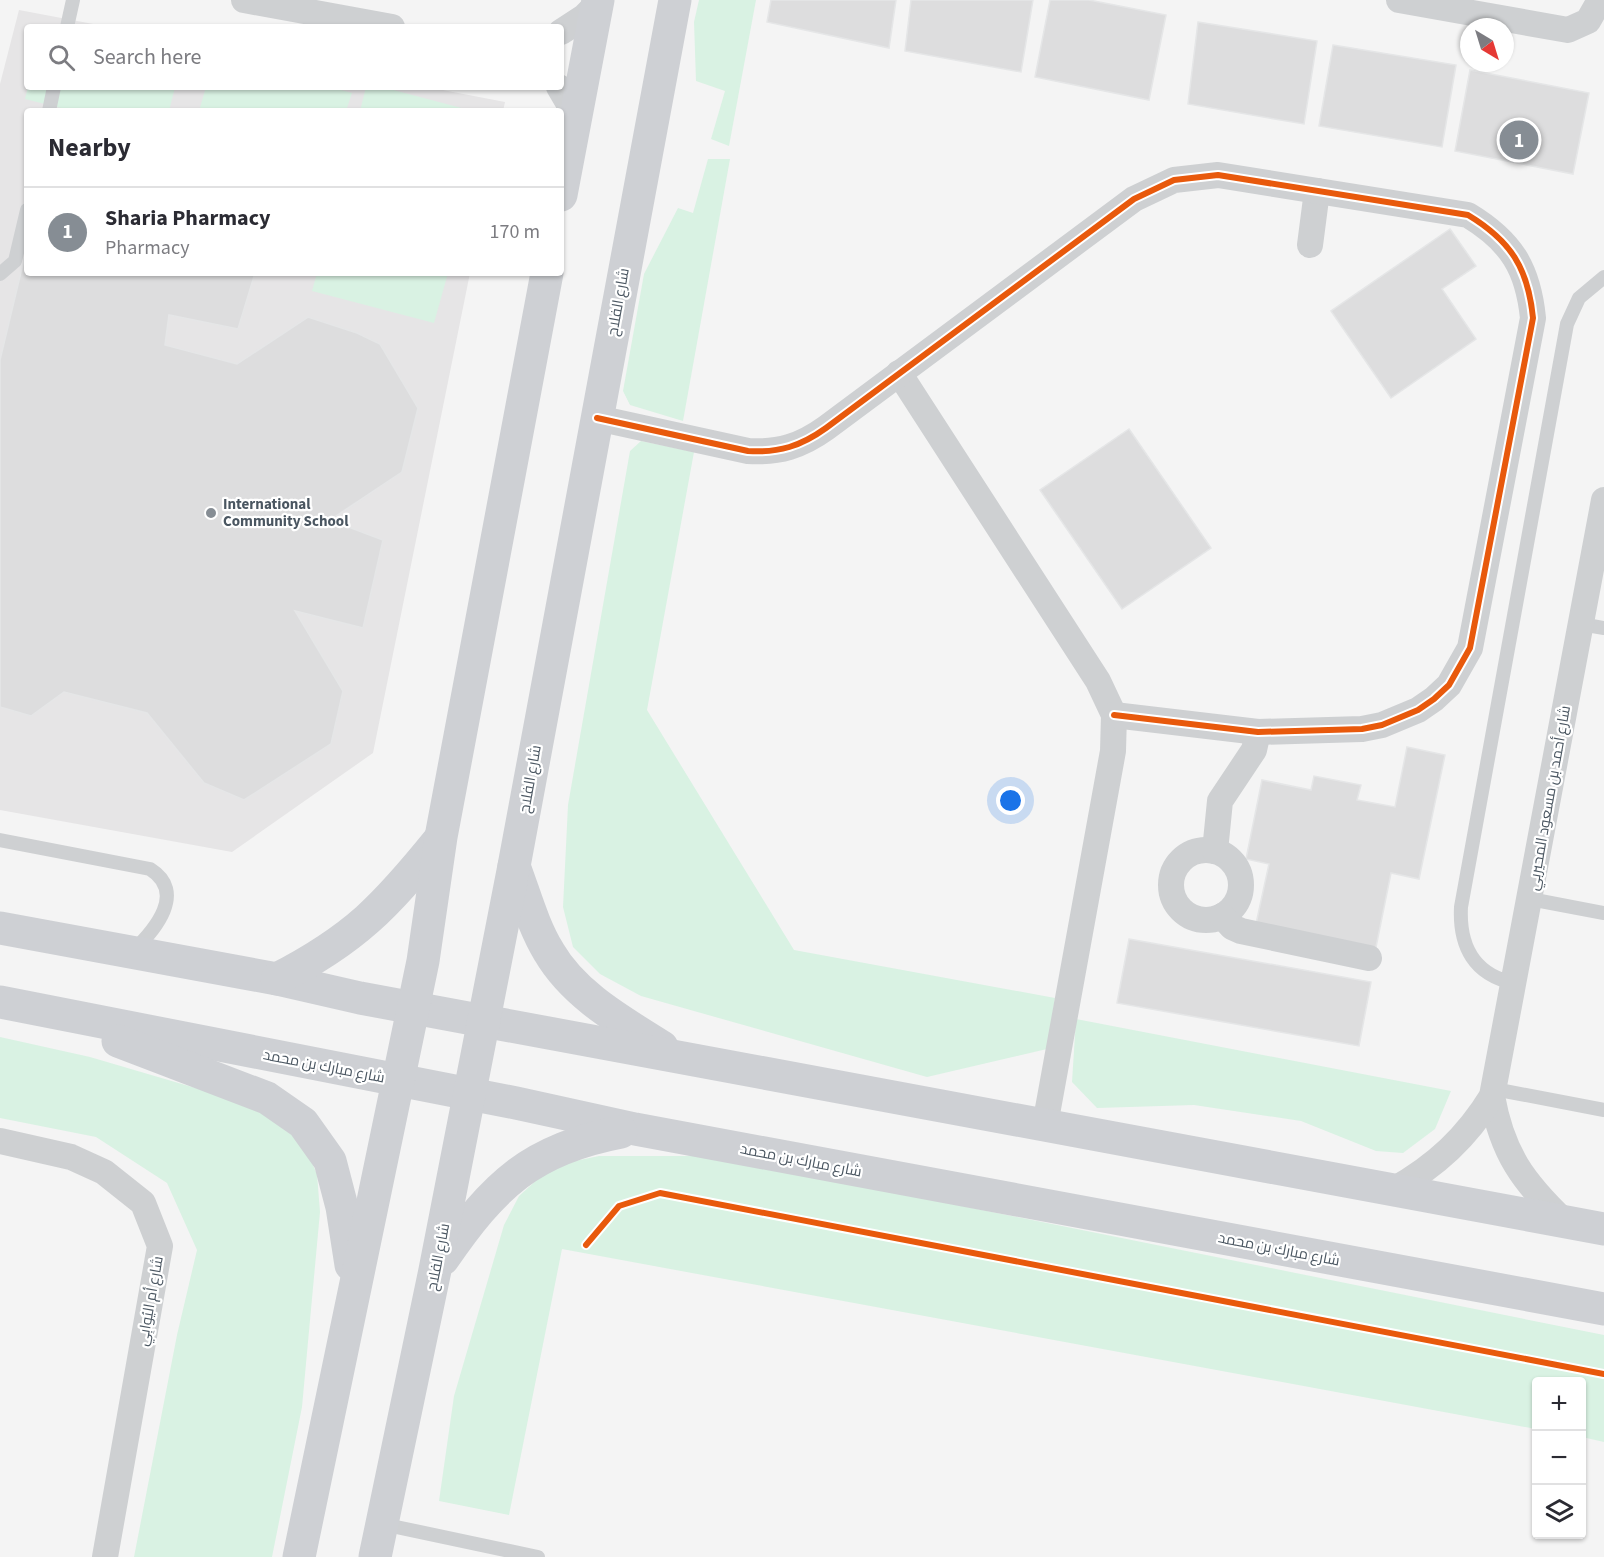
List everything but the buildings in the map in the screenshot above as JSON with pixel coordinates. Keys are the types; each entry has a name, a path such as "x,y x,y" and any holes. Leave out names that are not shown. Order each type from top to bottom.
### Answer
{"main road":[{"name":"شارع الفلاح","path":"375,1557 435,1270 514,867 675,0"},
{"path":"564,179 597,2"},
{"path":"299,1557 423,961 441,837 545,276"},
{"path":"277,979 319,957 361,927 399,889 441,837"},
{"path":"514,867 544,943 567,976 603,1008 673,1055"},
{"path":"0,928 1604,1229"},
{"name":"شارع مبارك بن محمد","path":"0,1002 470,1094 635,1129 1604,1309"},
{"path":"34,1008 267,1098 303,1123 330,1161 342,1207 354,1285"},
{"path":"435,1270 470,1220 503,1186 540,1157 582,1139 635,1129"}],"street":[{"path":"244,0 376,24"},
{"path":"1399,0 1568,30 1588,21 1600,0"},
{"path":"564,30 584,17 597,2"},
{"path":"561,90 576,116"},
{"path":"597,418 748,451 784,449 813,437 1153,188 1195,175 1218,175 1468,215 1502,239 1515,256 1525,275 1533,318 1470,648 1461,668 1449,685 1426,705 1401,719 1362,729 1258,732 1114,715"},
{"path":"1310,245 1317,191"},
{"path":"899,374 1098,681 1114,715 1116,733 1113,751 1045,1125"},
{"name":"شارع أحمد بن مسعود المحيربي","path":"1393,1190 1440,1160 1478,1119 1493,1092 1530,899 1592,626 1603,506"},
{"path":"1215,851 1220,801 1254,750 1258,732"},
{"path":"1215,851 1235,864 1240,875 1241,887 1238,899 1222,916 1198,919 1187,914 1178,906 1171,883 1174,871 1191,853 1215,851"},
{"path":"1222,916 1232,927 1241,931 1369,958"},
{"name":"شارع أحمد بن مسعود المحيربي","path":"1493,1092 1504,1144 1515,1166 1529,1186 1565,1222"},
{"name":"شارع أم اليُوابِي","path":"0,1141 71,1157 104,1172 143,1203 160,1246 105,1557"}],"lane":[{"path":"68,24 73,0"},
{"path":"50,108 53,90"},
{"path":"0,274 15,261 24,223"},
{"path":"1514,983 1494,979 1470,954 1460,925 1461,907 1567,324 1579,298 1604,277"},
{"path":"0,840 150,869 158,874 167,890 166,907 153,931 132,952"},
{"path":"1530,899 1604,912"},
{"path":"1493,1092 1604,1110"},
{"path":"382,1524 538,1557"}],"shaded area":[{"name":"International Community School","path":"19,10 93,24 24,24 24,90 443,90 505,102 504,108 24,108 24,276 469,276 373,753 232,852 0,810 0,84"}],"green space":[{"path":"699,0 756,0 729,146 711,139 725,91 696,81 694,22"},
{"path":"27,90 174,90 170,108 61,108 25,99"},
{"path":"205,90 341,90 352,93 347,108 200,108"},
{"path":"365,90 393,90 462,108 361,108"},
{"path":"708,159 730,159 683,421 630,405 623,391 644,274 678,208 693,213"},
{"path":"316,276 447,276 434,323 312,291"},
{"path":"641,441 694,452 647,710 794,950 1055,998 1047,1049 927,1077 641,996 600,974 573,947 563,907 568,805 630,451"},
{"path":"1076,1019 1451,1091 1435,1129 1403,1153 1376,1151 1301,1121 1194,1105 1097,1108 1072,1082"},
{"path":"0,1037 90,1057 250,1104 303,1143 317,1174 320,1212 302,1407 272,1557 134,1557 177,1335 197,1250 167,1183 96,1137 0,1118"},
{"path":"599,1156 714,1156 1604,1335 1604,1442 1586,1438 1586,1377 1532,1377 1532,1428 562,1249 509,1515 439,1501 454,1396 504,1225 519,1196 541,1176 565,1163"}],"cycle path":[{"path":"597,418 748,451 770,451 799,444 826,428 1134,199 1174,180 1218,175 1468,215 1496,235 1522,270 1531,300 1533,318 1470,648 1449,685 1418,710 1382,725 1362,729 1258,732 1114,715"},
{"path":"586,1245 619,1206 660,1193 1604,1374"}],"place":[{"name":"Sharia Pharmacy","path":"1519,140"},
{"name":"International Community School","path":"211,513"}]}
